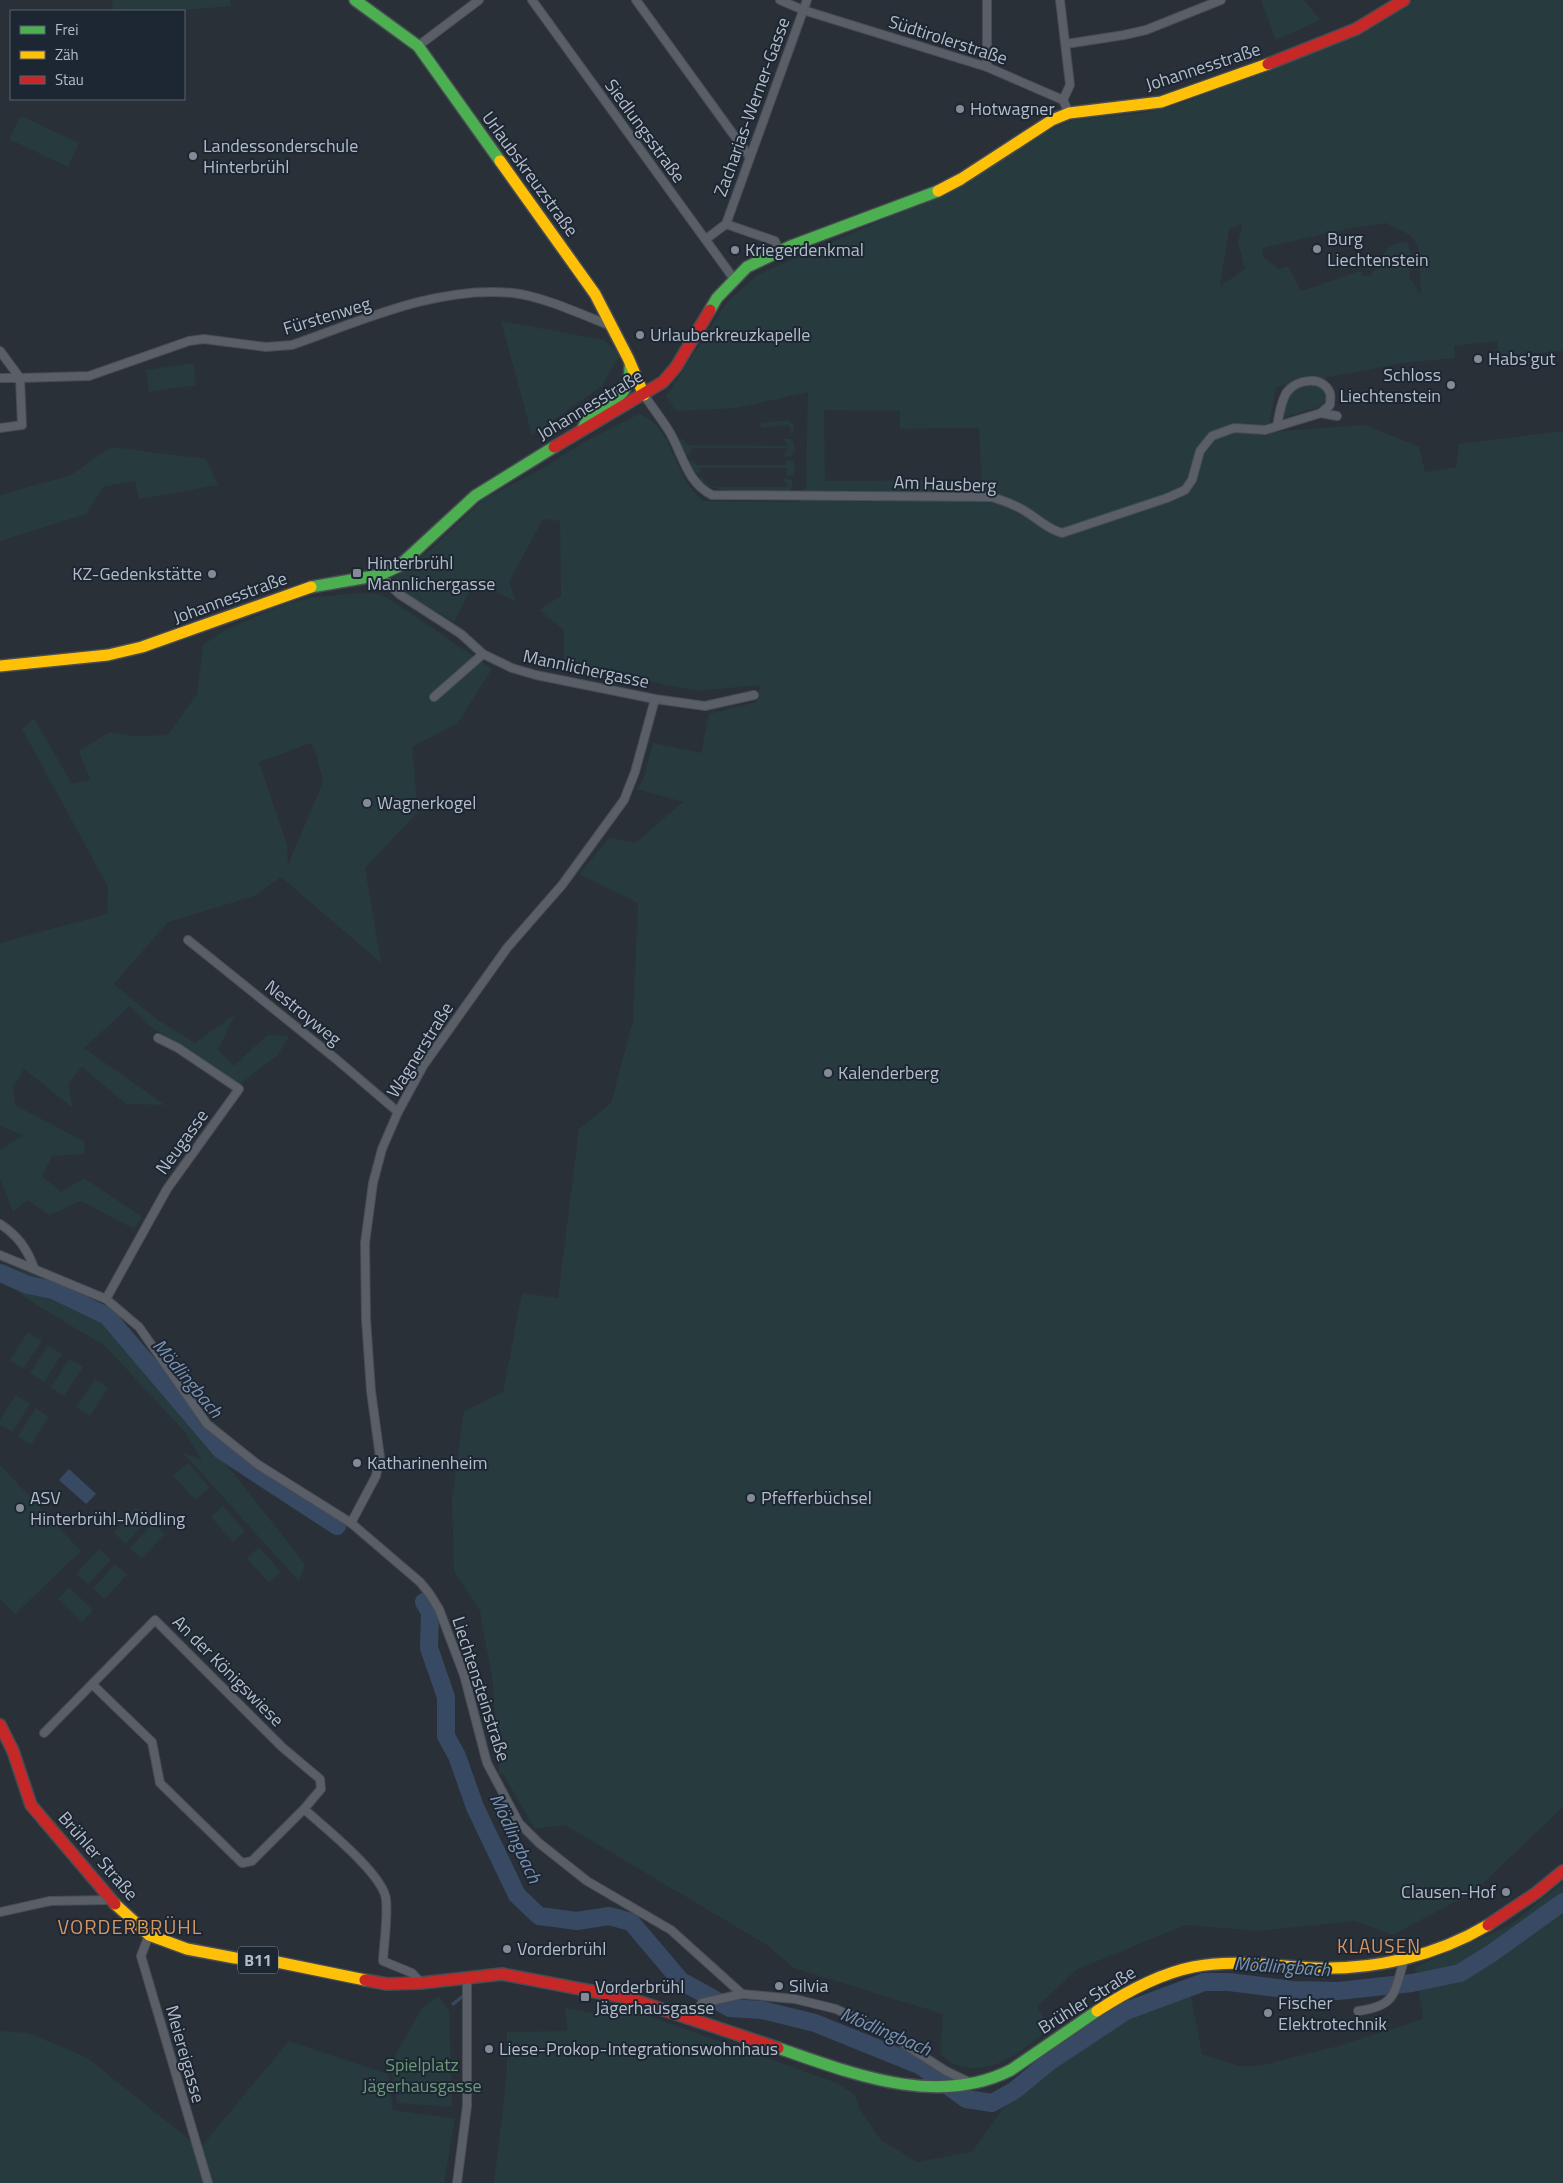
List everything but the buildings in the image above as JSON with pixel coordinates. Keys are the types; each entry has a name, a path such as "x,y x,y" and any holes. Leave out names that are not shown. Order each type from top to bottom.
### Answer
{"main road":[{"name":"Urlaubskreuzstraße","path":"355,0 418,46 595,294 628,358 644,395"},
{"name":"Johannesstraße","path":"0,666 108,655 142,647 303,589 380,576 399,566 413,555 475,496 663,382 676,368 718,298 747,267 780,252 935,192 961,179 1052,120 1069,113 1161,102 1265,65 1356,29 1404,0"},
{"path":"582,430 590,416 617,400 625,391 631,370 628,358"},
{"name":"Brühler Straße","path":"0,1724 13,1751 31,1805 110,1900 149,1935 187,1949 235,1958 277,1962 387,1984 420,1984 502,1974 534,1979 628,1998 692,2018 864,2078 896,2085 922,2087 964,2083 997,2076 1028,2059 1136,1986 1181,1969 1228,1963 1336,1969 1404,1960 1431,1952 1485,1929 1536,1895 1563,1871"}],"street":[{"path":"418,46 478,0"},
{"name":"Siedlungsstraße","path":"532,0 734,279"},
{"path":"636,0 750,156"},
{"name":"Südtirolerstraße","path":"780,0 803,10 987,67 1063,100"},
{"name":"Zacharias-Werner-Gasse","path":"706,239 726,224 806,0"},
{"path":"987,0 987,67"},
{"path":"1060,0 1070,85 1063,100 1069,113"},
{"path":"1066,44 1146,30 1221,0"},
{"name":"Zacharias-Werner-Gasse","path":"726,224 775,241 780,252"},
{"name":"Fürstenweg","path":"0,378 88,376 189,340 204,339 266,347 292,345 438,296 473,291 515,293 556,305 611,326"},
{"path":"0,352 20,378 22,425 0,428"},
{"path":"1277,426 1286,394 1292,386 1311,380 1320,382 1330,393 1330,405 1322,413"},
{"name":"Am Hausberg","path":"644,395 670,432 689,475 701,489 712,495 992,497 1013,504 1027,512 1050,530 1062,533 1167,498 1185,490 1192,480 1200,451 1212,436 1234,428 1265,430 1322,413 1337,416"},
{"name":"Mannlichergasse","path":"380,576 399,594 461,634 483,654 512,668 536,675 655,699 705,706 754,694"},
{"path":"434,697 483,654"},
{"name":"Wagnerstraße","path":"351,1523 376,1476 380,1457 366,1319 365,1243 373,1183 382,1150 398,1112 423,1066 507,948 562,885 624,800 635,772 655,699"},
{"name":"Nestroyweg","path":"188,940 336,1059 398,1112"},
{"name":"Neugasse","path":"106,1299 167,1189 239,1089 178,1048 158,1038"},
{"path":"0,1224 14,1233 29,1254 34,1268"},
{"name":"Liechtensteinstraße","path":"0,1255 106,1299 139,1327 207,1424 257,1464 351,1523 420,1582 439,1609 464,1675 487,1763 519,1822 539,1844 587,1881 671,1930 742,1994"},
{"name":"An der Königswiese","path":"44,1733 155,1620 282,1747 320,1779 321,1789 304,1809 252,1861 242,1863 160,1784 152,1742 93,1685"},
{"path":"304,1809 366,1866 383,1890 386,1908 383,1961 412,1973 420,1984"},
{"path":"0,1912 50,1901 110,1900"},
{"name":"Meiereigasse","path":"149,1935 141,1956 208,2183"},
{"path":"1358,2011 1377,2008 1388,2002 1395,1990 1404,1960"},
{"path":"457,2183 467,2106 467,1977"},
{"path":"692,2018 702,2003 742,1994 795,1999 836,2009 885,2032 964,2083"}],"green space":[{"path":"112,0 230,0 231,6 185,10 113,10"},
{"path":"1261,0 1304,0 1320,20 1276,40"},
{"path":"1413,0 1563,0 1563,351 1499,356 1497,341 1454,346 1455,358 1403,363 1276,387 1268,432 1366,425 1419,447 1425,472 1456,467 1459,444 1563,431 1563,1807 1475,1891 1393,1935 1355,1921 1259,1931 1185,1925 1076,1970 1037,2007 1051,2027 1020,2051 998,2063 986,2067 960,2066 952,2063 940,2054 943,2014 794,1968 767,1945 565,1825 535,1829 503,1774 499,1775 493,1684 480,1611 454,1571 452,1498 464,1411 503,1392 522,1293 558,1298 579,1129 611,1103 633,1021 638,903 579,874 609,838 635,843 683,802 637,789 643,780 653,743 701,753 709,714 756,702 761,685 697,691 574,666 564,674 564,630 539,610 561,596 560,521 543,519 509,582 516,602 475,580 454,622 402,591 392,579 431,549 484,499 545,467 586,441 639,414 651,420 660,429 685,479 693,491 704,501 799,502 806,486 808,392 737,408 676,411 666,397 726,303 757,275 953,189 1050,130 1074,120 1149,112 1180,104 1369,29","holes":["1386,223 1410,235 1419,248 1421,295 1409,276 1412,257 1407,242 1398,243 1388,248 1381,258 1386,266 1373,271 1370,276 1363,276 1360,271 1301,291 1288,266 1279,269 1263,257 1262,248 1346,229","1242,224 1238,242 1245,269 1220,286 1229,229","824,410 900,411 900,429 979,428 982,489 970,489 970,480 825,481"]},
{"path":"21,116 79,143 68,167 9,139"},
{"path":"501,321 604,340 620,355 602,386 532,435"},
{"path":"193,363 196,385 149,392 146,370"},
{"path":"1314,383 1324,389 1326,400 1321,406 1283,418 1291,394 1300,387"},
{"path":"790,421 794,426 793,433 789,433 791,430 788,425 762,428 760,425 761,423"},
{"path":"678,439 682,439 688,445 789,446 783,439 792,439 795,449 791,457 784,455 788,448 692,448 689,455 684,455"},
{"path":"111,447 206,459 218,485 139,499 135,481 103,487 86,514 0,541 0,495 71,475"},
{"path":"688,461 692,461 697,465 787,465 785,461 793,461 795,471 792,476 786,475 787,468 700,468 700,473 695,473"},
{"path":"698,477 702,477 706,483 715,487 786,487 787,484 783,481 784,478 792,480 793,485 789,491 739,492 714,488 704,483"},
{"path":"360,593 377,594 388,598 492,669 458,723 412,747 418,812 365,868 381,963 281,877 254,896 168,922 114,984 155,1018 195,1043 235,1014 218,1050 234,1066 267,1035 289,1036 278,1055 240,1084 150,1026 130,1006 84,1048 165,1105 126,1104 82,1067 68,1084 73,1108 24,1069 13,1087 15,1105 85,1142 84,1154 52,1156 42,1176 61,1192 84,1178 142,1217 134,1229 81,1201 50,1215 27,1200 13,1212 0,1179 0,1150 23,1135 0,1126 0,943 107,914 108,887 22,729 34,718 72,784 90,780 79,751 110,732 135,736 168,735 197,694 203,645 225,630 288,603 315,597","holes":["311,743 316,753 323,782 288,865 287,845 259,762"]},
{"path":"0,1262 58,1284 120,1317 212,1446 305,1564 299,1581 182,1452 202,1460 184,1431 105,1346 40,1307 0,1280"},
{"path":"28,1332 42,1341 23,1369 10,1360"},
{"path":"48,1345 62,1354 44,1382 30,1373"},
{"path":"69,1359 83,1367 64,1396 51,1387"},
{"path":"95,1379 108,1388 90,1416 76,1407"},
{"path":"16,1395 30,1404 12,1432 0,1425 0,1420"},
{"path":"36,1408 49,1417 31,1445 18,1436"},
{"path":"188,1463 210,1488 195,1500 173,1475"},
{"name":"ASV Hinterbrühl-Mödling","path":"0,1465 81,1551 15,1614 0,1599"},
{"path":"223,1506 245,1531 233,1542 211,1517"},
{"path":"136,1508 148,1519 126,1544 114,1533"},
{"path":"153,1523 165,1534 142,1558 130,1548"},
{"path":"259,1547 281,1572 269,1583 247,1558"},
{"path":"99,1549 111,1560 88,1584 76,1574"},
{"path":"115,1564 127,1574 105,1599 93,1589"},
{"path":"69,1587 93,1610 82,1622 58,1599"},
{"path":"1563,1882 1563,2183 494,2183 507,2073 507,2032 567,2031 565,2008 597,2014 612,2003 837,2083 855,2095 859,2108 881,2140 917,2162 972,2152 1027,2075 1130,2005 1188,1981 1202,2054 1239,2066 1259,2066 1338,2046 1423,2019 1415,1967 1509,1926"},
{"name":"Spielplatz Jägerhausgasse","path":"439,1996 449,2011 452,2107 397,2103 391,2063 422,2008"},
{"path":"0,2031 28,2033 86,2057 200,2148 289,2041 388,2074 393,2110 455,2119 444,2183 0,2183"}],"water":[{"path":"69,1469 96,1494 86,1504 59,1480"}],"waterway":[{"name":"Mödlingbach","path":"0,1273 28,1285 53,1290 107,1316 221,1450 337,1526"},
{"name":"Mödlingbach","path":"424,1602 430,1612 429,1648 446,1697 446,1736 457,1756 475,1807 517,1895 539,1916 577,1921 609,1916 631,1922 681,1981 730,2008 762,2010 815,2023 921,2066 966,2099 992,2103 1015,2090 1049,2062 1126,2011 1204,1982 1229,1982 1293,1990 1338,1991 1412,1983 1460,1973 1492,1953 1563,1902"},
{"path":"453,2004 463,1996"}],"traffic: fast":[{"path":"355,0 418,46 500,161"},
{"path":"710,310 717,298 747,267 791,246 938,191"},
{"path":"582,430 595,413 618,397 624,390 630,367"},
{"path":"311,587 380,575 399,566 475,496 554,447"},
{"path":"778,2048 864,2076 894,2083 953,2086 982,2081 1011,2070 1097,2011"}],"traffic: slow":[{"path":"938,191 961,179 1052,120 1069,113 1161,102 1268,64"},
{"path":"500,161 595,294 628,358 644,395"},
{"path":"0,666 108,655 142,647 311,587"},
{"path":"115,1904 149,1935 187,1949 235,1958 277,1962 365,1980"},
{"path":"1097,2011 1143,1985 1167,1974 1193,1967 1238,1963 1337,1968 1382,1963 1426,1953 1468,1936 1488,1925"}],"traffic: jam":[{"path":"1268,64 1356,29 1404,0"},
{"path":"554,447 663,382 676,367 710,310"},
{"path":"0,1725 13,1751 31,1805 115,1904"},
{"path":"1488,1925 1536,1893 1563,1871"},
{"path":"365,1980 387,1984 421,1983 502,1974 628,1998 778,2048"}],"place":[{"name":"Hotwagner","path":"960,109"},
{"name":"Landessonderschule Hinterbrühl","path":"193,156"},
{"name":"Burg Liechtenstein","path":"1317,249"},
{"name":"Kriegerdenkmal","path":"735,250"},
{"name":"Urlauberkreuzkapelle","path":"640,335"},
{"name":"Habs'gut","path":"1478,359"},
{"name":"Schloss Liechtenstein","path":"1451,385"},
{"name":"Hinterbrühl Mannlichergasse","path":"357,573"},
{"name":"KZ-Gedenkstätte","path":"212,574"},
{"name":"Wagnerkogel","path":"367,803"},
{"name":"Kalenderberg","path":"828,1073"},
{"name":"Katharinenheim","path":"357,1463"},
{"name":"Pfefferbüchsel","path":"751,1498"},
{"name":"ASV Hinterbrühl-Mödling","path":"20,1508"},
{"name":"Clausen-Hof","path":"1506,1892"},
{"name":"Vorderbrühl","path":"507,1949"},
{"name":"Silvia","path":"779,1986"},
{"name":"Vorderbrühl Jägerhausgasse","path":"585,1997"},
{"name":"Fischer Elektrotechnik","path":"1268,2013"},
{"name":"Liese-Prokop-Integrationswohnhaus","path":"489,2049"}],"district":[{"name":"VORDERBRÜHL","path":"130,1927"},
{"name":"KLAUSEN","path":"1379,1946"}]}
